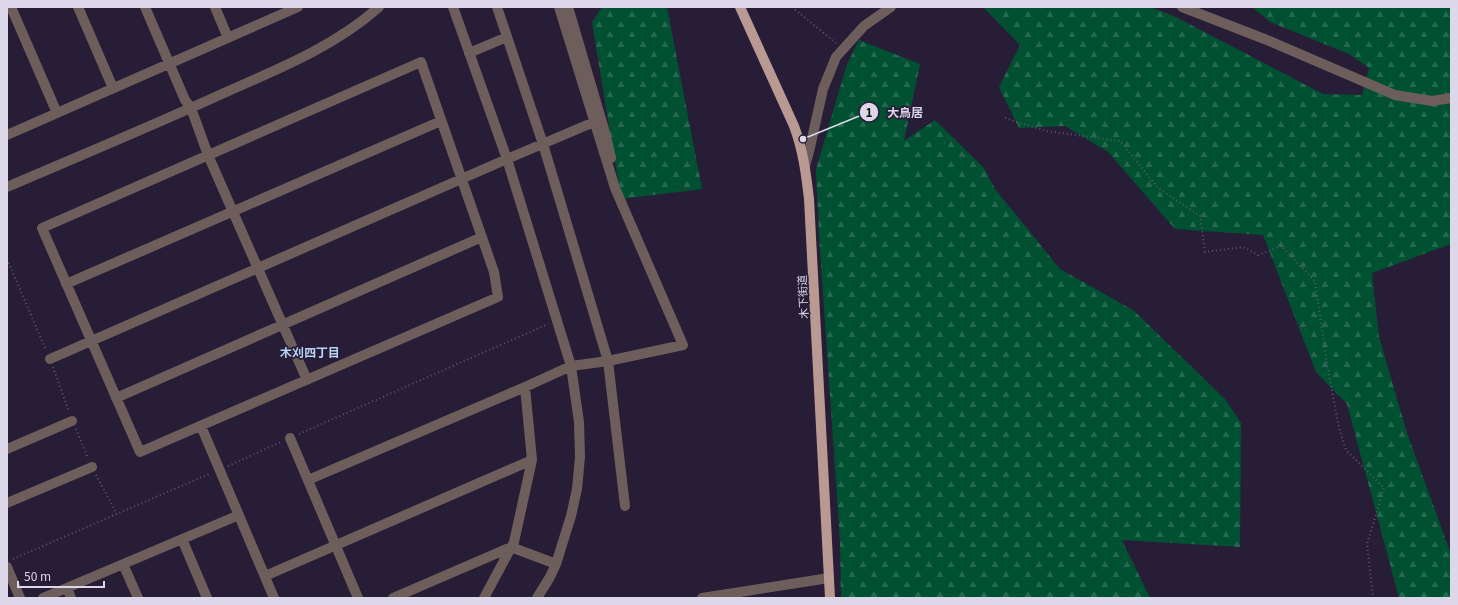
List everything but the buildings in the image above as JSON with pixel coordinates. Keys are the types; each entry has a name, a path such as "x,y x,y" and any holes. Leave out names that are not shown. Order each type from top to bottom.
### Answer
{"main road":[{"name":"木下街道","path":"740,7 794,126 805,166 809,199 830,598"}],"street":[{"path":"11,7 57,113"},
{"path":"78,7 113,88"},
{"path":"145,7 185,100 191,108 208,155 234,211 307,380"},
{"path":"215,7 228,38"},
{"path":"7,135 228,38 283,10 298,7"},
{"path":"7,187 303,58 345,34 379,7"},
{"path":"453,7 506,159 571,366 579,422 580,457 577,489 556,564 537,598"},
{"path":"497,7 543,144 608,361 625,506"},
{"path":"308,480 571,366 608,361 683,345 610,175 559,7"},
{"path":"568,7 614,168 610,175"},
{"path":"805,166 823,89 836,57 864,26 891,7"},
{"path":"1182,7 1267,40 1395,95 1432,101 1451,98"},
{"path":"469,53 507,37"},
{"path":"421,62 441,121 494,272 498,297 140,452 42,228 421,62"},
{"path":"66,284 441,121"},
{"path":"50,359 506,159 594,122"},
{"path":"116,398 482,238"},
{"path":"484,598 514,542 532,460 525,387"},
{"path":"7,449 72,421"},
{"path":"201,426 274,598"},
{"path":"290,438 358,598"},
{"path":"265,576 335,544 532,460"},
{"path":"7,503 92,467"},
{"path":"43,598 239,515"},
{"path":"182,539 207,598"},
{"path":"393,598 511,548 556,564"},
{"path":"123,564 138,598"},
{"path":"8,569 20,598"},
{"path":"702,598 828,578"},
{"path":"67,588 71,598"}],"path":[{"path":"792,7 843,49"},
{"path":"1005,118 1046,132 1120,140 1158,188 1200,216 1206,252 1244,247 1258,255 1281,246 1315,281 1328,372 1339,428 1346,450 1384,488 1367,544 1373,598"},
{"path":"7,259 50,359 72,421 92,467 118,514"}],"green space":[{"path":"602,7 667,7 702,189 621,199 592,22"},
{"path":"983,7 1150,7 1174,16 1323,94 1362,95 1369,68 1349,54 1270,22 1252,7 1451,7 1451,244 1372,273 1379,337 1407,433 1451,554 1451,598 1399,598 1347,404 1316,372 1263,235 1175,229 1108,152 1065,126 1019,128 999,87 1020,45"},
{"path":"859,40 920,64 904,141 935,120 984,168 995,189 1060,269 1133,310 1225,399 1241,423 1240,547 1122,540 1150,598 841,598 840,541 819,235 816,169 847,64"}],"place":[{"name":"大鳥居","path":"803,139"}],"district":[{"name":"木刈四丁目","path":"310,351"}]}
